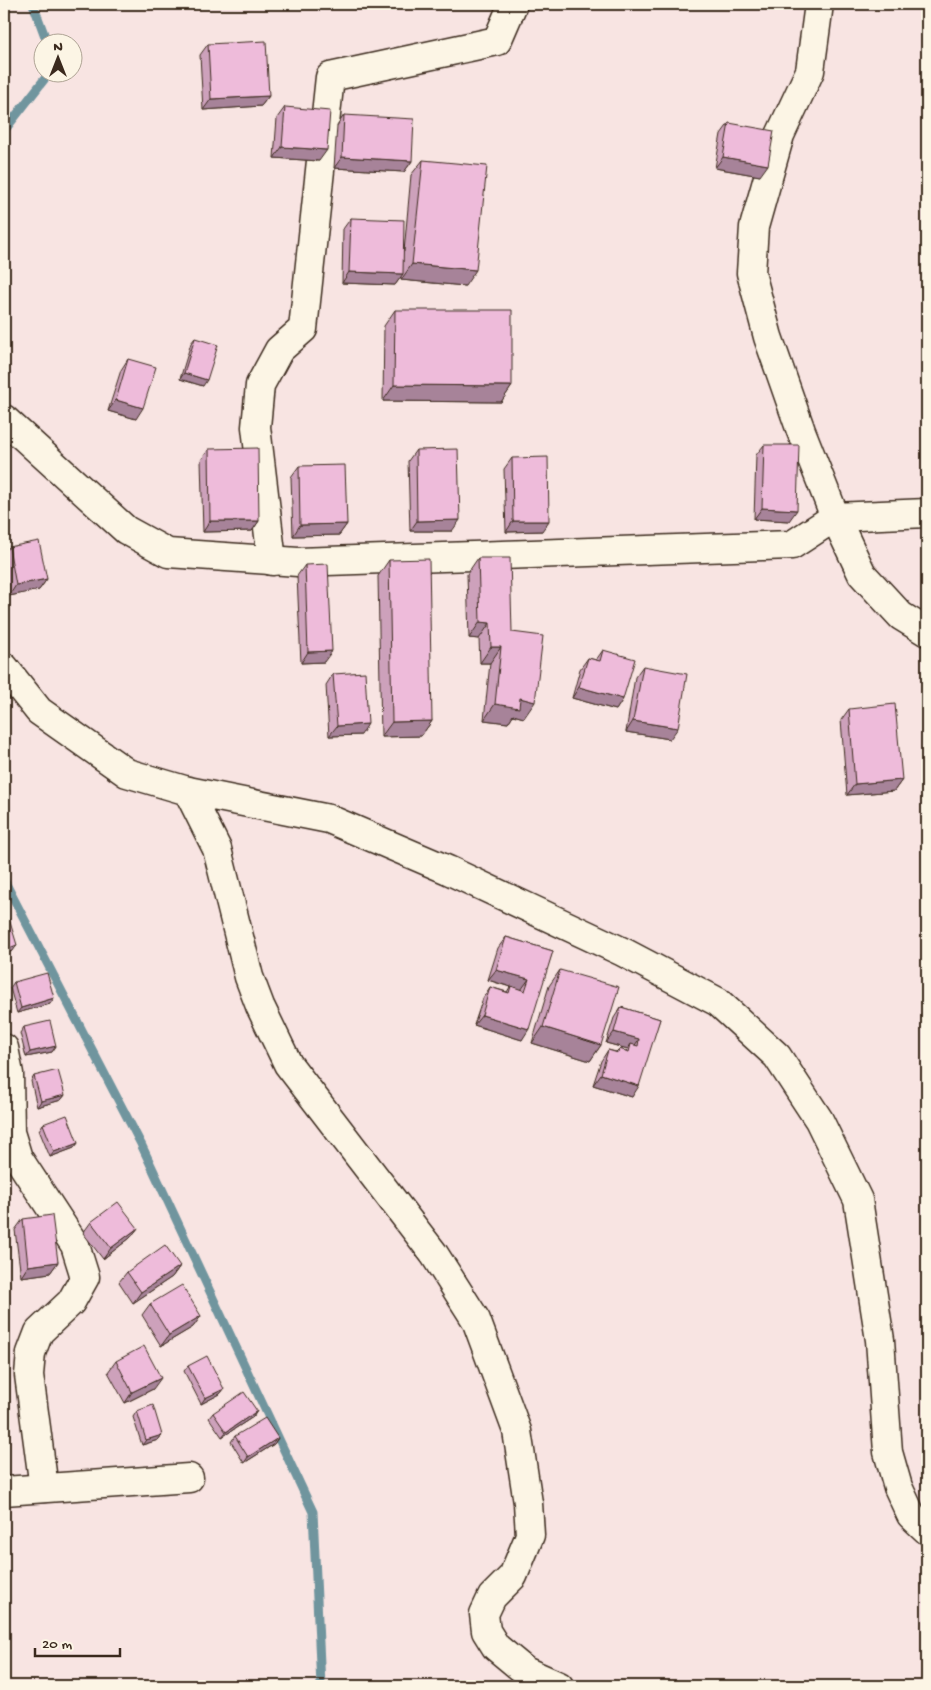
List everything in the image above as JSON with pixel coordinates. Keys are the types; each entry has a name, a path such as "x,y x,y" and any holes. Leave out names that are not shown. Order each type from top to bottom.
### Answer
{"street":[{"path":"272,561 256,427 260,385 279,350 303,329 330,77 497,41 513,4"},
{"path":"819,4 810,71 780,135 754,228 751,273 768,337 801,431 835,517 862,574 901,616 927,632"},
{"path":"4,420 126,530 168,553 298,562 792,545 835,517 927,513"},
{"path":"4,667 39,711 127,773 188,791 329,820 448,870 623,952 718,1002 777,1056 819,1120 858,1200 880,1340 888,1452 898,1487 911,1515 927,1530"},
{"path":"188,791 216,849 250,977 260,1006 288,1064 434,1254 476,1320 517,1431 528,1502 530,1535 513,1576 492,1597 484,1614 486,1631 496,1648 525,1671 559,1686"},
{"path":"4,1048 9,1074 10,1132 18,1158 76,1246 85,1277 71,1302 39,1332 31,1353 29,1375 44,1488"},
{"path":"4,1491 188,1478"}],"building":[{"path":"266,41 269,96 211,99 208,44"},
{"path":"285,107 330,111 327,150 282,147"},
{"path":"344,115 414,119 412,161 342,157"},
{"path":"729,123 774,131 768,165 723,157"},
{"path":"423,160 487,166 476,270 412,264"},
{"path":"351,218 404,220 403,274 349,272"},
{"path":"395,310 512,310 512,386 394,385"},
{"path":"195,338 218,345 207,380 184,373"},
{"path":"128,359 156,367 143,408 116,400"},
{"path":"764,445 799,445 797,510 762,508"},
{"path":"258,448 259,521 210,521 209,449"},
{"path":"458,449 460,520 417,521 416,450"},
{"path":"548,457 549,521 513,521 512,458"},
{"path":"345,465 347,524 300,525 299,466"},
{"path":"39,541 47,579 16,585 9,547"},
{"path":"478,558 510,558 512,632 543,636 535,702 520,698 519,708 495,704 501,647 491,647 490,623 480,622"},
{"path":"429,559 432,721 392,722 389,560"},
{"path":"328,564 332,651 308,652 305,565"},
{"path":"603,650 635,659 623,699 579,687 588,658 600,661"},
{"path":"643,666 687,674 678,728 633,721"},
{"path":"365,672 368,724 337,726 333,674"},
{"path":"895,704 902,780 855,784 849,709"},
{"path":"9,919 17,945 4,950 4,920"},
{"path":"506,937 553,951 529,1029 482,1015 490,987 509,993 511,986 525,991 529,979 496,970"},
{"path":"560,970 619,987 601,1045 543,1027"},
{"path":"47,973 54,998 21,1008 14,982"},
{"path":"621,1007 660,1019 639,1086 601,1074 608,1050 618,1053 619,1049 629,1052 631,1044 638,1046 639,1039 614,1032"},
{"path":"50,1021 56,1046 30,1052 24,1027"},
{"path":"58,1070 65,1095 41,1101 34,1076"},
{"path":"67,1115 78,1143 54,1152 43,1124"},
{"path":"118,1202 138,1228 111,1248 91,1222"},
{"path":"52,1215 58,1262 28,1266 23,1219"},
{"path":"165,1245 180,1266 141,1292 127,1272"},
{"path":"182,1285 201,1316 169,1335 150,1304"},
{"path":"144,1346 161,1378 132,1392 116,1361"},
{"path":"207,1356 224,1389 205,1398 188,1366"},
{"path":"244,1392 257,1411 226,1432 213,1413"},
{"path":"153,1405 162,1435 146,1440 137,1411"},
{"path":"265,1418 278,1438 248,1457 235,1436"}],"waterway":[{"path":"33,4 43,32"},
{"path":"4,131 42,82"},
{"path":"4,880 141,1144 313,1512 321,1686"}]}
